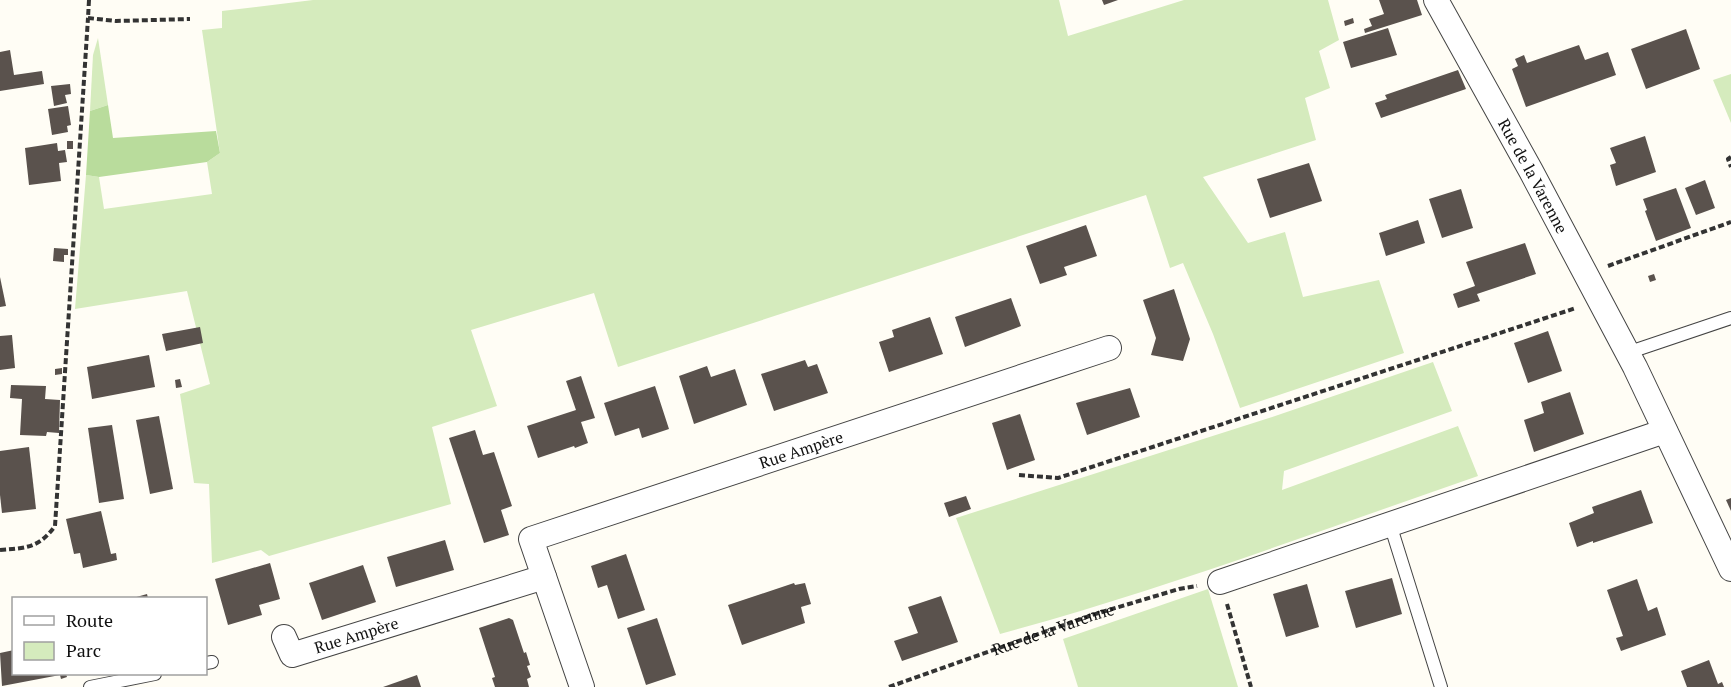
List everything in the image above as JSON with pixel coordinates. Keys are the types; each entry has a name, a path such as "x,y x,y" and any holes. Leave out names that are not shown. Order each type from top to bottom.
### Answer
{"street":[{"name":"Rue de la Varenne","path":"1445,2 1627,353 1731,569"},
{"name":"Rue Ampère","path":"582,687 531,539 1109,348"},
{"path":"1220,582 1665,431"},
{"name":"Rue Ampère","path":"284,637 292,656 544,577"}],"lane":[{"path":"1627,353 1731,318"},
{"path":"1390,524 1441,687"},
{"path":"90,687 150,675"}],"path":[{"path":"0,550 25,548 45,540 55,526 89,0"},
{"path":"88,18 116,21 190,19"},
{"path":"1731,158 1728,159 1731,167"},
{"path":"1586,274 1731,222"},
{"path":"1019,475 1058,478 1600,300"},
{"path":"1220,582 1251,687"},
{"name":"Rue de la Varenne","path":"889,687 1092,615 1179,589 1220,582"}],"green space":[{"path":"313,0 1059,0 1068,36 1184,0 1328,0 1339,40 1319,51 1330,88 1305,98 1316,140 1203,177 1248,243 1285,232 1303,297 1379,280 1404,353 1240,408 1213,334 1183,263 1170,268 1146,195 618,367 594,293 471,330 497,406 432,427 451,504 269,556 261,550 212,563 209,484 194,483 180,394 210,384 187,291 75,309 86,175 99,177 104,209 212,194 207,162 220,153 202,30 222,28 222,11"},
{"path":"98,38 108,105 90,111 93,55"},
{"path":"1731,74 1731,123 1713,80"},
{"path":"108,105 113,138 216,131 220,153 207,162 99,177 86,175 90,111"},
{"path":"1433,362 1452,411 1284,471 1282,490 1458,426 1478,476 1181,579 1000,634 956,518 1269,418"},
{"path":"1208,589 1238,687 1078,687 1063,639"}],"building":[{"path":"1102,0 1118,0 1104,5"},
{"path":"1379,0 1417,0 1422,15 1365,33 1364,29 1372,26 1369,19 1384,14"},
{"path":"1353,18 1354,23 1345,26 1344,21"},
{"path":"1388,28 1397,55 1351,68 1343,42"},
{"path":"1686,29 1700,69 1646,89 1631,49"},
{"path":"1579,45 1585,60 1608,52 1616,75 1526,107 1512,69 1518,66 1515,59 1524,55 1527,63"},
{"path":"10,50 14,75 42,71 44,84 0,91 0,52"},
{"path":"1458,70 1466,89 1381,118 1375,103 1387,99 1385,95"},
{"path":"70,84 71,94 65,95 67,103 54,106 51,86"},
{"path":"68,106 71,125 67,126 68,132 52,135 48,109"},
{"path":"1645,136 1656,172 1616,186 1610,165 1616,163 1610,148"},
{"path":"67,141 73,141 73,149 67,149"},
{"path":"57,143 58,151 65,150 67,162 59,163 61,181 29,185 25,148"},
{"path":"1309,163 1322,201 1270,218 1257,179"},
{"path":"1705,180 1715,208 1696,215 1685,188"},
{"path":"1676,188 1691,228 1656,241 1643,199"},
{"path":"1461,189 1473,228 1442,238 1429,199"},
{"path":"1418,220 1425,243 1386,256 1379,233"},
{"path":"1086,225 1097,256 1064,267 1067,275 1040,284 1026,246"},
{"path":"1525,243 1536,274 1477,294 1480,301 1458,308 1453,294 1475,286 1466,262"},
{"path":"54,248 68,249 68,255 64,255 64,262 53,261"},
{"path":"1654,274 1656,280 1650,282 1648,276"},
{"path":"0,277 6,306 0,307"},
{"path":"1174,289 1190,339 1183,361 1151,355 1156,338 1143,300"},
{"path":"1011,298 1021,326 965,347 955,317"},
{"path":"930,317 943,354 889,372 879,342 894,337 892,330"},
{"path":"200,327 203,343 166,351 162,334"},
{"path":"1548,331 1562,371 1528,383 1514,343"},
{"path":"12,335 15,368 0,370 0,336"},
{"path":"149,355 155,387 92,399 87,367"},
{"path":"805,360 808,367 817,364 828,393 774,411 761,374"},
{"path":"707,366 711,377 735,369 747,405 694,424 679,376"},
{"path":"62,368 62,374 55,375 55,369"},
{"path":"581,376 595,418 581,422 588,443 538,458 527,426 576,410 566,381"},
{"path":"180,379 182,387 176,388 175,380"},
{"path":"11,385 46,386 45,399 60,400 59,433 47,432 46,436 20,435 22,399 10,398"},
{"path":"655,386 669,429 642,438 639,428 615,436 604,403"},
{"path":"1130,388 1140,417 1087,435 1076,403"},
{"path":"1570,392 1584,434 1534,452 1524,420 1544,413 1541,402"},
{"path":"1020,414 1035,460 1007,470 992,423"},
{"path":"159,416 173,489 150,494 136,420"},
{"path":"112,425 124,499 99,503 88,428"},
{"path":"475,430 483,455 494,452 512,506 501,510 509,535 484,543 449,438"},
{"path":"29,447 36,509 2,513 0,451"},
{"path":"1641,490 1653,523 1577,547 1569,523 1594,513 1592,507"},
{"path":"966,496 971,509 949,517 944,503"},
{"path":"1731,498 1731,511 1726,500"},
{"path":"101,511 111,554 116,553 117,560 83,568 80,553 74,554 66,519"},
{"path":"445,540 454,570 396,587 387,557"},
{"path":"626,554 645,610 618,619 607,585 598,588 591,566"},
{"path":"270,563 280,599 259,605 262,615 228,625 215,579"},
{"path":"363,565 376,602 322,620 309,583"},
{"path":"1392,578 1402,614 1356,628 1345,591"},
{"path":"1637,579 1648,611 1657,607 1666,635 1621,651 1616,638 1623,636 1607,590"},
{"path":"794,583 795,585 805,583 811,604 801,607 805,623 742,645 728,605"},
{"path":"1307,584 1319,627 1286,637 1273,594"},
{"path":"941,596 958,642 902,661 894,641 918,633 908,607"},
{"path":"509,618 513,620 530,665 527,666 531,677 527,679 529,687 495,687 492,678 495,677 479,628"},
{"path":"657,618 676,675 646,685 627,628"},
{"path":"12,650 12,675 60,675 2,686 0,653"},
{"path":"1709,660 1718,684 1722,682 1724,687 1687,687 1681,671"},
{"path":"417,675 421,687 383,687"}]}
